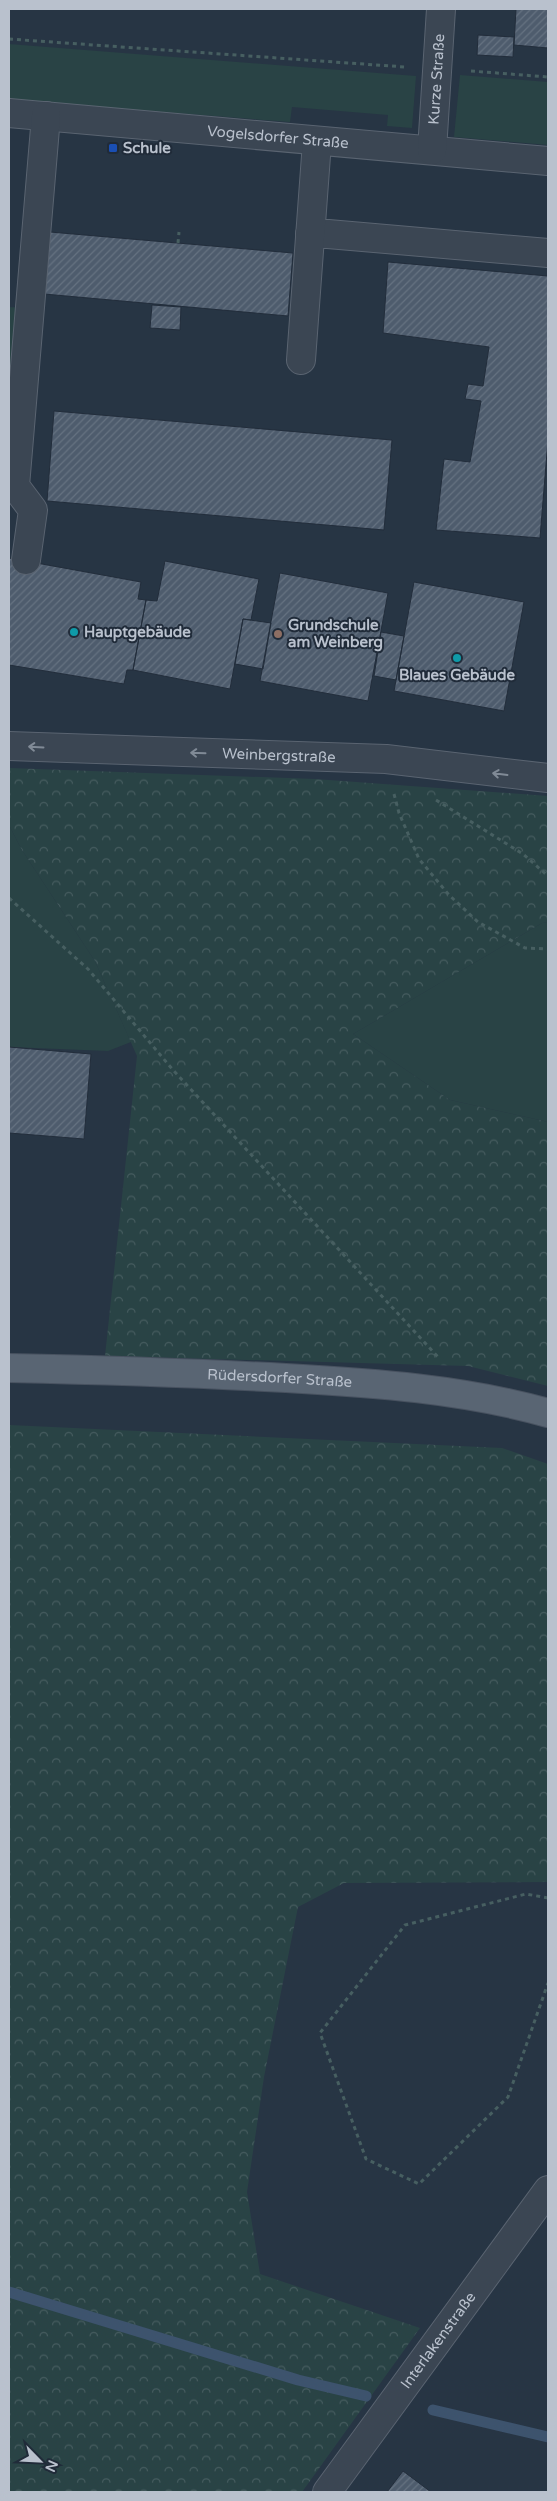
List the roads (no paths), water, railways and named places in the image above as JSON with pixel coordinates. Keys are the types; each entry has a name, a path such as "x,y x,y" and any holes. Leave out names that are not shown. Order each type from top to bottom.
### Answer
{"main road":[{"name":"Rüdersdorfer Straße","path":"9,1368 164,1372 353,1382 455,1393 548,1413"}],"street":[{"name":"Kurze Straße","path":"432,150 441,9"},
{"name":"Vogelsdorfer Straße","path":"9,113 317,142 548,161"},
{"path":"26,560 32,510 15,486 46,116"},
{"path":"301,360 317,142"},
{"path":"310,234 548,253"},
{"name":"Weinbergstraße","path":"9,746 386,759 548,778"},
{"name":"Interlakenstraße","path":"327,2492 548,2190"}],"waterway":[{"path":"9,2292 298,2380 366,2396"},
{"path":"433,2410 548,2437"}],"place":[{"name":"Schule","path":"113,148"},
{"name":"Hauptgebäude","path":"74,632"},
{"name":"Grundschule am Weinberg","path":"278,634"},
{"name":"Blaues Gebäude","path":"457,658"}]}
